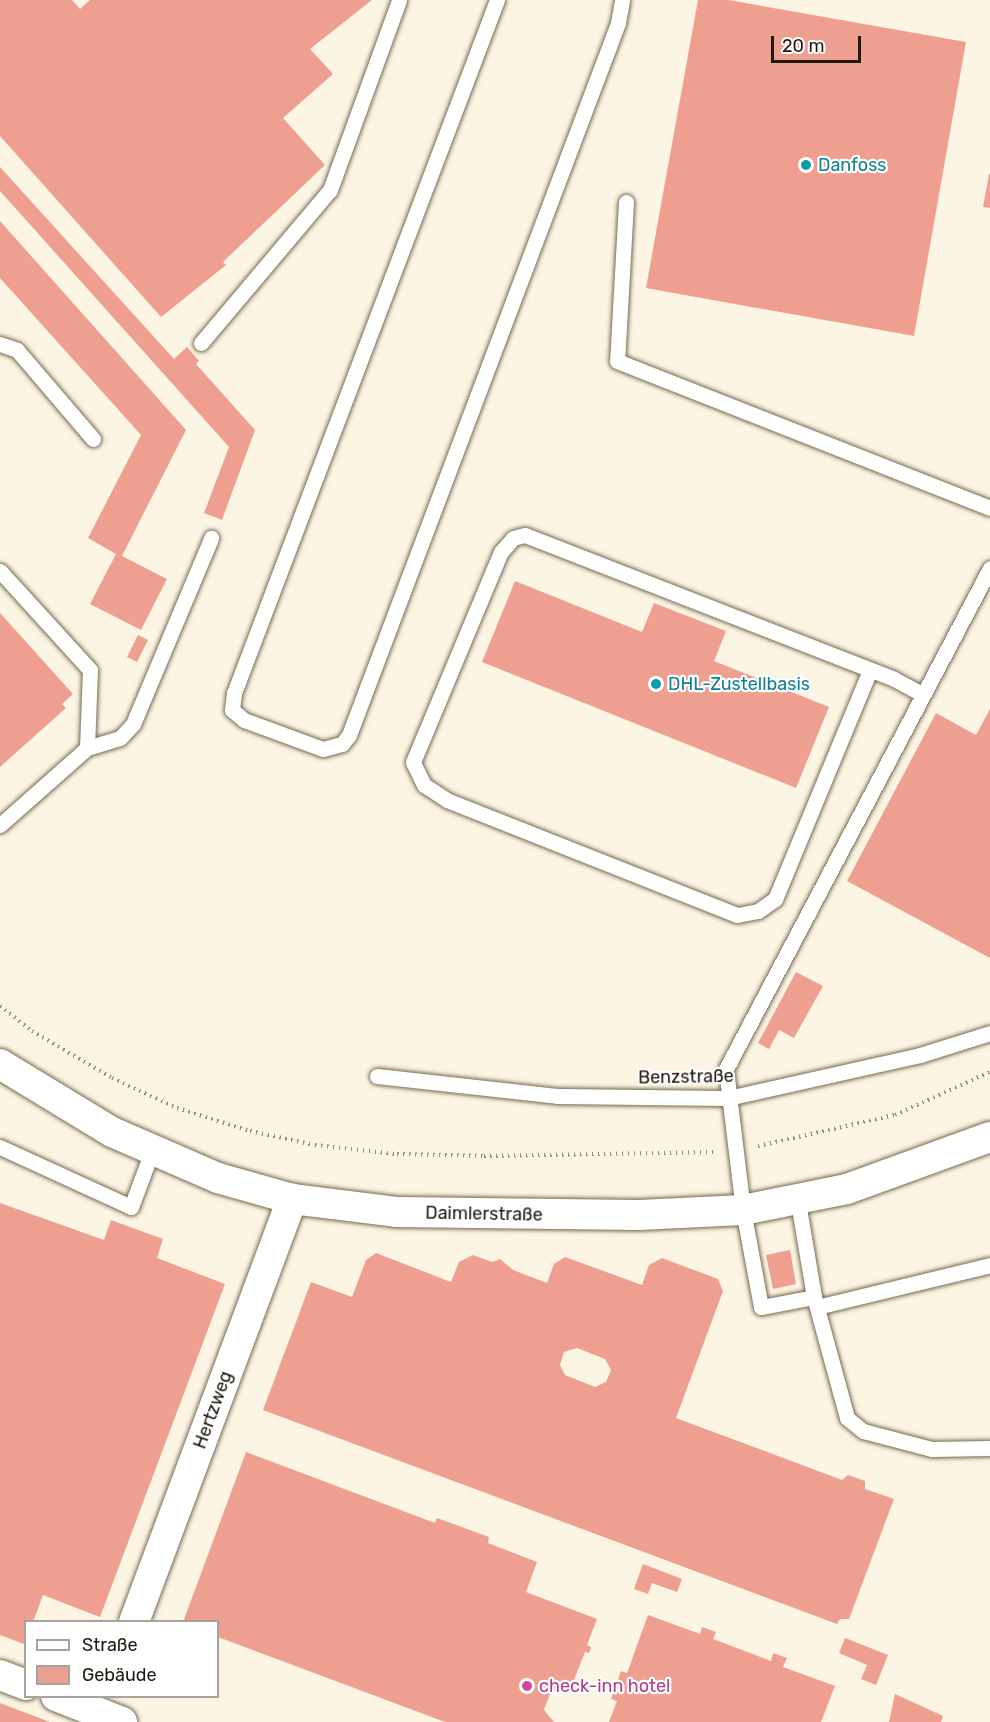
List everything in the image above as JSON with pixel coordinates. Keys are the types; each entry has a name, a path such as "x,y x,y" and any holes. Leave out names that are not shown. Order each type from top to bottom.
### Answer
{"street":[{"name":"Daimlerstraße","path":"0,1064 65,1106 152,1151 218,1178 292,1199 441,1214 743,1210 798,1202 907,1171 990,1137"},
{"name":"Hertzweg","path":"135,1620 292,1199"},
{"path":"0,1675 24,1684"},
{"path":"63,1698 110,1711"}],"lane":[{"path":"201,343 330,190 399,0"},
{"path":"497,0 234,693 232,710 244,720 323,749 342,744 349,735 618,23 622,0"},
{"path":"626,202 617,361 990,508"},
{"path":"0,344 17,350 93,439"},
{"path":"870,670 775,899 758,911 737,915 447,800 424,785 414,762 501,552 513,538 525,534 870,670 922,694"},
{"path":"0,825 87,748 120,738 133,724 211,538"},
{"path":"990,567 726,1069 743,1210 761,1307 815,1302 990,1265"},
{"path":"0,571 90,670 87,748"},
{"name":"Benzstraße","path":"377,1076 557,1096 728,1098 920,1055 990,1033"},
{"path":"0,1148 130,1207 152,1151"},
{"path":"798,1202 815,1302 847,1418 863,1431 932,1449 990,1448"}],"path":[{"path":"0,1006 32,1031 112,1078 177,1108 315,1145 397,1154 484,1156 717,1152"},
{"path":"748,1148 895,1115 990,1072"}],"building":[{"path":"0,0 72,0 80,9 90,0 372,0 310,49 333,74 283,118 325,165 223,262 226,265 161,317 0,136"},
{"name":"Danfoss","path":"698,0 728,0 966,42 914,336 646,288"},
{"path":"0,167 174,359 187,347 199,361 196,364 255,430 222,520 204,513 229,447 0,191"},
{"path":"990,174 990,208 983,207"},
{"path":"0,221 186,430 122,556 167,579 141,630 90,604 116,554 88,538 141,435 0,278"},
{"name":"DHL-Zustellbasis","path":"515,581 642,632 654,603 726,631 714,661 829,707 796,788 482,662"},
{"path":"0,613 73,694 62,704 66,708 0,767"},
{"path":"138,635 148,640 137,662 127,657"},
{"path":"990,709 990,958 847,881 936,713 976,735"},
{"path":"796,972 823,986 794,1038 779,1030 769,1049 758,1043"},
{"path":"0,1203 104,1240 111,1220 163,1239 157,1258 225,1284 100,1617 43,1595 34,1620 24,1620 24,1644 0,1635"},
{"path":"790,1250 796,1284 773,1289 766,1255"},
{"path":"376,1253 451,1282 459,1262 473,1255 492,1262 500,1259 513,1270 547,1283 554,1264 565,1257 642,1285 649,1265 662,1258 718,1279 723,1291 676,1418 842,1480 848,1475 865,1481 865,1489 894,1499 849,1619 840,1619 837,1624 263,1410 311,1282 352,1297 366,1260","holes":["577,1348 605,1359 611,1370 606,1382 595,1387 565,1375 560,1365 564,1352"]},
{"path":"246,1452 435,1523 437,1518 489,1537 488,1543 537,1562 526,1592 597,1619 587,1645 591,1647 589,1653 585,1652 571,1687 551,1691 544,1710 554,1722 445,1722 219,1637 219,1620 184,1620"},
{"path":"643,1564 682,1579 677,1592 652,1583 648,1594 634,1589"},
{"path":"648,1615 700,1634 702,1627 716,1632 713,1639 771,1661 773,1653 787,1658 783,1667 835,1686 821,1722 609,1722 617,1701 611,1699 621,1671 627,1673"},
{"path":"845,1638 888,1655 876,1685 861,1679 867,1665 839,1653"},
{"path":"895,1694 943,1716 941,1722 889,1722"},
{"path":"0,1703 50,1722 0,1722"}],"place":[{"name":"Danfoss","path":"806,165"},
{"name":"DHL-Zustellbasis","path":"656,684"},
{"name":"check-inn hotel","path":"527,1686"}]}
